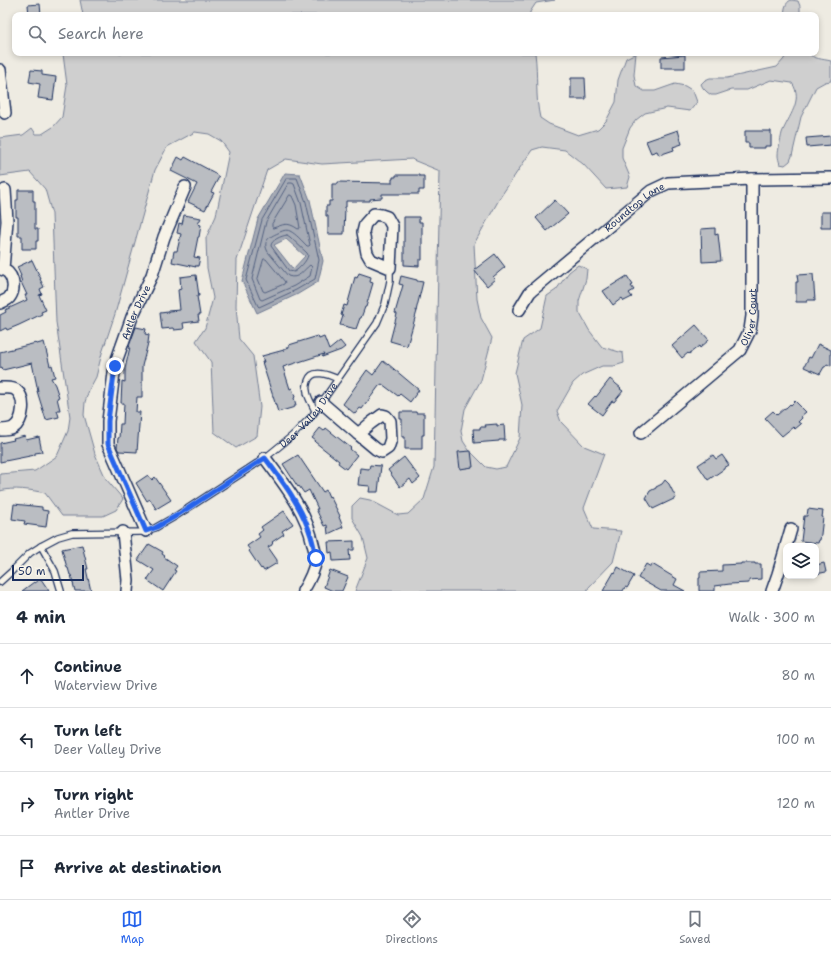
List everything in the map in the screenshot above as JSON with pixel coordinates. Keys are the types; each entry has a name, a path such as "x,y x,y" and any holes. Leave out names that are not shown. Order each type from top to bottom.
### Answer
{"street":[{"path":"0,70 5,113"},
{"name":"Roundtop Lane","path":"519,310 530,292 651,192 668,183 752,179 831,178"},
{"name":"Oliver Court","path":"641,433 740,350 750,330 752,316 752,179"},
{"name":"Antler Drive","path":"146,531 108,444 108,421 115,366 132,317 152,275 164,237 185,187"},
{"path":"0,303 9,298 12,291 13,281 9,273 2,269 3,235 7,221 5,190"},
{"name":"Deer Valley Drive","path":"374,214 387,217 392,226 390,268 371,260 367,253 363,232 365,224 374,214"},
{"path":"0,388 7,387 15,389 22,404 22,411 19,421 14,427 6,430 0,430"},
{"path":"318,407 358,434"},
{"path":"265,458 286,486 300,509 311,536 316,558 310,581 303,591"},
{"path":"787,543 791,529"},
{"path":"123,532 128,580 127,591"},
{"path":"773,591 783,556"}],"lane":[{"name":"Deer Valley Drive","path":"0,582 30,553 58,537 72,533 141,532 155,528 265,458 292,436 312,416 377,323 385,304 390,281 390,268"},
{"path":"318,407 306,390 309,379 313,375 320,373 338,379"},
{"path":"40,546 55,571 61,591"}],"shaded area":[{"path":"80,0 555,0 536,3 530,12 82,12"},
{"path":"789,1 798,1 800,12 784,12 786,4"},
{"path":"63,56 535,56 540,118 549,124 578,135 598,129 606,121 616,102 618,80 626,58 630,56 636,56 634,75 636,86 644,91 655,91 675,84 685,86 693,91 697,102 690,111 667,108 645,113 636,120 630,128 622,148 622,158 630,177 627,187 606,189 583,164 565,150 542,147 532,150 501,196 474,244 477,299 481,318 492,338 481,380 465,409 461,431 463,441 469,450 486,467 496,469 506,467 520,438 522,405 515,373 523,340 540,328 547,296 556,290 569,272 578,265 587,269 586,279 579,301 579,312 589,330 602,347 623,353 624,363 614,366 602,366 582,375 573,383 557,411 561,422 584,446 604,454 584,508 593,529 621,531 613,562 587,591 355,591 368,558 363,537 352,518 352,506 360,498 370,500 398,515 408,514 424,499 434,467 440,171 412,159 322,164 286,159 267,170 237,260 236,306 239,339 253,356 260,407 257,436 236,448 214,432 211,362 196,341 205,328 213,298 207,268 206,238 216,216 229,152 221,141 209,134 195,132 167,147 155,170 96,377 85,402 84,415 95,454 106,479 123,499 116,510 103,516 62,516 45,493 17,489 0,491 0,474 35,471 57,456 68,431 70,417 56,322 52,214 45,189 30,172 0,176 0,138 23,135 32,128 36,134 42,134 53,127 62,117 67,85"},
{"path":"785,56 812,56 831,61 831,81 825,82 816,87 801,117 792,156 790,161 785,165 780,164 778,153 782,133 796,102 795,89 792,83 771,80 747,90 731,90 716,95 711,95 703,88 701,84 710,78 727,78 777,67"}],"water":[{"path":"285,173 300,174 310,200 323,261 318,282 298,294 257,313 242,281 258,219","holes":["286,239 305,256 293,269 274,245"]}],"building":[{"path":"40,4 41,12 29,12 28,5"},
{"path":"685,56 685,68 661,68 661,57"},
{"path":"31,70 42,71 42,75 56,77 53,100 38,98 40,84 29,82"},
{"path":"571,78 585,78 586,99 571,99"},
{"path":"678,130 682,144 673,147 674,150 659,155 657,151 651,153 646,141"},
{"path":"745,131 771,131 771,146 765,146 765,148 749,148 749,143 745,143"},
{"path":"831,136 831,145 807,147 806,138"},
{"path":"178,157 183,160 185,157 215,173 219,177 211,192 214,193 205,210 188,202 197,184 171,171"},
{"path":"396,175 424,176 424,190 419,190 419,194 382,194 382,198 370,199 370,201 346,201 344,234 328,234 328,216 326,216 326,206 329,206 329,201 332,201 332,184 338,184 338,182 392,183 393,177 396,177"},
{"path":"18,190 33,190 33,201 35,201 35,229 38,229 36,249 22,249 22,236 18,236 16,200 18,200"},
{"path":"555,200 568,214 547,231 536,218"},
{"path":"821,212 831,212 831,228 821,228"},
{"path":"184,215 201,218 198,224 201,225 194,257 200,258 198,266 195,266 196,267 172,262 174,251 177,251 181,234 177,233 179,223 182,224"},
{"path":"404,217 419,217 419,222 422,222 422,260 419,260 419,266 404,265"},
{"path":"715,228 715,235 718,234 721,261 702,262 701,229"},
{"path":"495,254 505,267 493,277 495,279 487,286 474,270"},
{"path":"32,260 44,287 40,289 42,294 39,295 46,310 41,312 42,314 19,325 0,331 0,315 6,312 5,310 27,300 25,295 27,295 21,282 21,276 17,267"},
{"path":"359,273 371,277 370,282 373,283 366,307 356,329 340,325 344,305 347,306 355,277 357,278"},
{"path":"813,274 815,300 796,302 796,282 798,282 797,275"},
{"path":"196,275 199,296 197,296 200,315 198,315 199,321 183,323 184,329 162,329 160,313 180,310 178,290 181,289 180,277"},
{"path":"401,276 423,282 417,311 407,346 390,341 397,314 395,313 403,285 399,284"},
{"path":"627,276 633,285 631,286 634,290 629,293 632,297 624,301 622,298 613,305 603,291"},
{"path":"696,325 709,340 700,348 699,346 682,358 672,346"},
{"path":"136,327 146,329 145,334 149,335 142,366 142,397 137,397 136,412 140,412 137,452 119,451 117,448 118,438 120,424 123,424 124,403 121,403 122,381 125,382 125,369 129,346"},
{"path":"318,336 319,339 324,337 329,350 340,341 345,347 322,357 324,354 283,367 290,389 292,388 296,405 295,407 278,412 262,362 264,362 262,356 284,350 289,347 289,345"},
{"path":"44,342 50,366 52,365 55,377 51,378 59,397 57,398 60,410 57,410 59,417 46,420 37,391 32,363 3,370 2,367 0,368 0,352"},
{"path":"818,344 831,350 831,366 827,364 820,374 804,367 809,357 811,358"},
{"path":"383,361 419,390 410,402 400,394 398,396 382,384 362,409 360,408 355,414 343,404 367,370 373,375"},
{"path":"610,379 623,391 614,402 612,401 602,415 588,404 595,396 596,397"},
{"path":"795,401 806,412 801,416 802,418 798,422 801,424 795,429 793,427 782,436 765,418 773,411 777,415"},
{"path":"400,412 424,413 424,435 422,435 422,449 405,449 405,437 402,437 402,419 400,419"},
{"path":"497,424 497,426 504,425 505,440 474,443 473,429 486,427 485,425"},
{"path":"320,428 324,431 326,428 351,448 350,449 357,455 346,469 312,438"},
{"path":"25,436 26,440 39,437 42,452 35,453 35,455 0,462 0,443"},
{"path":"471,451 473,467 460,469 458,452"},
{"path":"298,455 323,492 326,490 329,497 330,496 340,516 339,517 343,527 328,534 327,525 324,526 309,490 304,493 299,486 298,487 283,464"},
{"path":"713,455 716,459 722,455 729,465 708,480 698,465"},
{"path":"404,457 420,478 413,484 410,479 400,487 388,470"},
{"path":"370,465 381,466 378,492 369,492 370,486 358,485 360,468 369,469"},
{"path":"148,475 152,480 155,477 171,500 156,509 150,499 147,501 136,483"},
{"path":"665,480 669,484 676,498 653,509 646,498 650,491 662,484"},
{"path":"14,504 42,507 42,510 48,511 46,527 24,524 25,521 12,519"},
{"path":"808,509 823,511 821,534 818,543 801,541 804,516 807,516"},
{"path":"284,511 293,524 282,531 284,534 272,542 272,545 268,547 277,560 277,563 264,571 262,568 261,569 247,546 260,537 258,534 263,530 261,527"},
{"path":"354,541 354,550 349,550 350,560 333,561 332,552 329,553 328,542"},
{"path":"149,544 163,552 162,554 165,556 164,557 177,566 174,570 176,571 163,591 147,580 154,570 138,560"},
{"path":"82,545 88,569 86,569 91,591 75,591 62,549"},
{"path":"741,563 761,564 761,579 749,580 749,583 715,586 715,591 699,591 700,572 722,571 722,565"},
{"path":"824,563 826,572 819,573 819,564"},
{"path":"646,564 651,567 652,564 677,579 674,585 685,591 661,591 638,578"},
{"path":"618,567 634,576 627,588 625,587 623,591 603,591 614,572 615,573"},
{"path":"330,570 348,577 342,591 333,591 324,587"},
{"path":"41,579 49,591 22,591 34,582 35,583"}],"route":[{"path":"115,366 108,421 108,444 146,531 155,528 176,516 265,458 286,486 300,509 311,536 316,558"}]}
